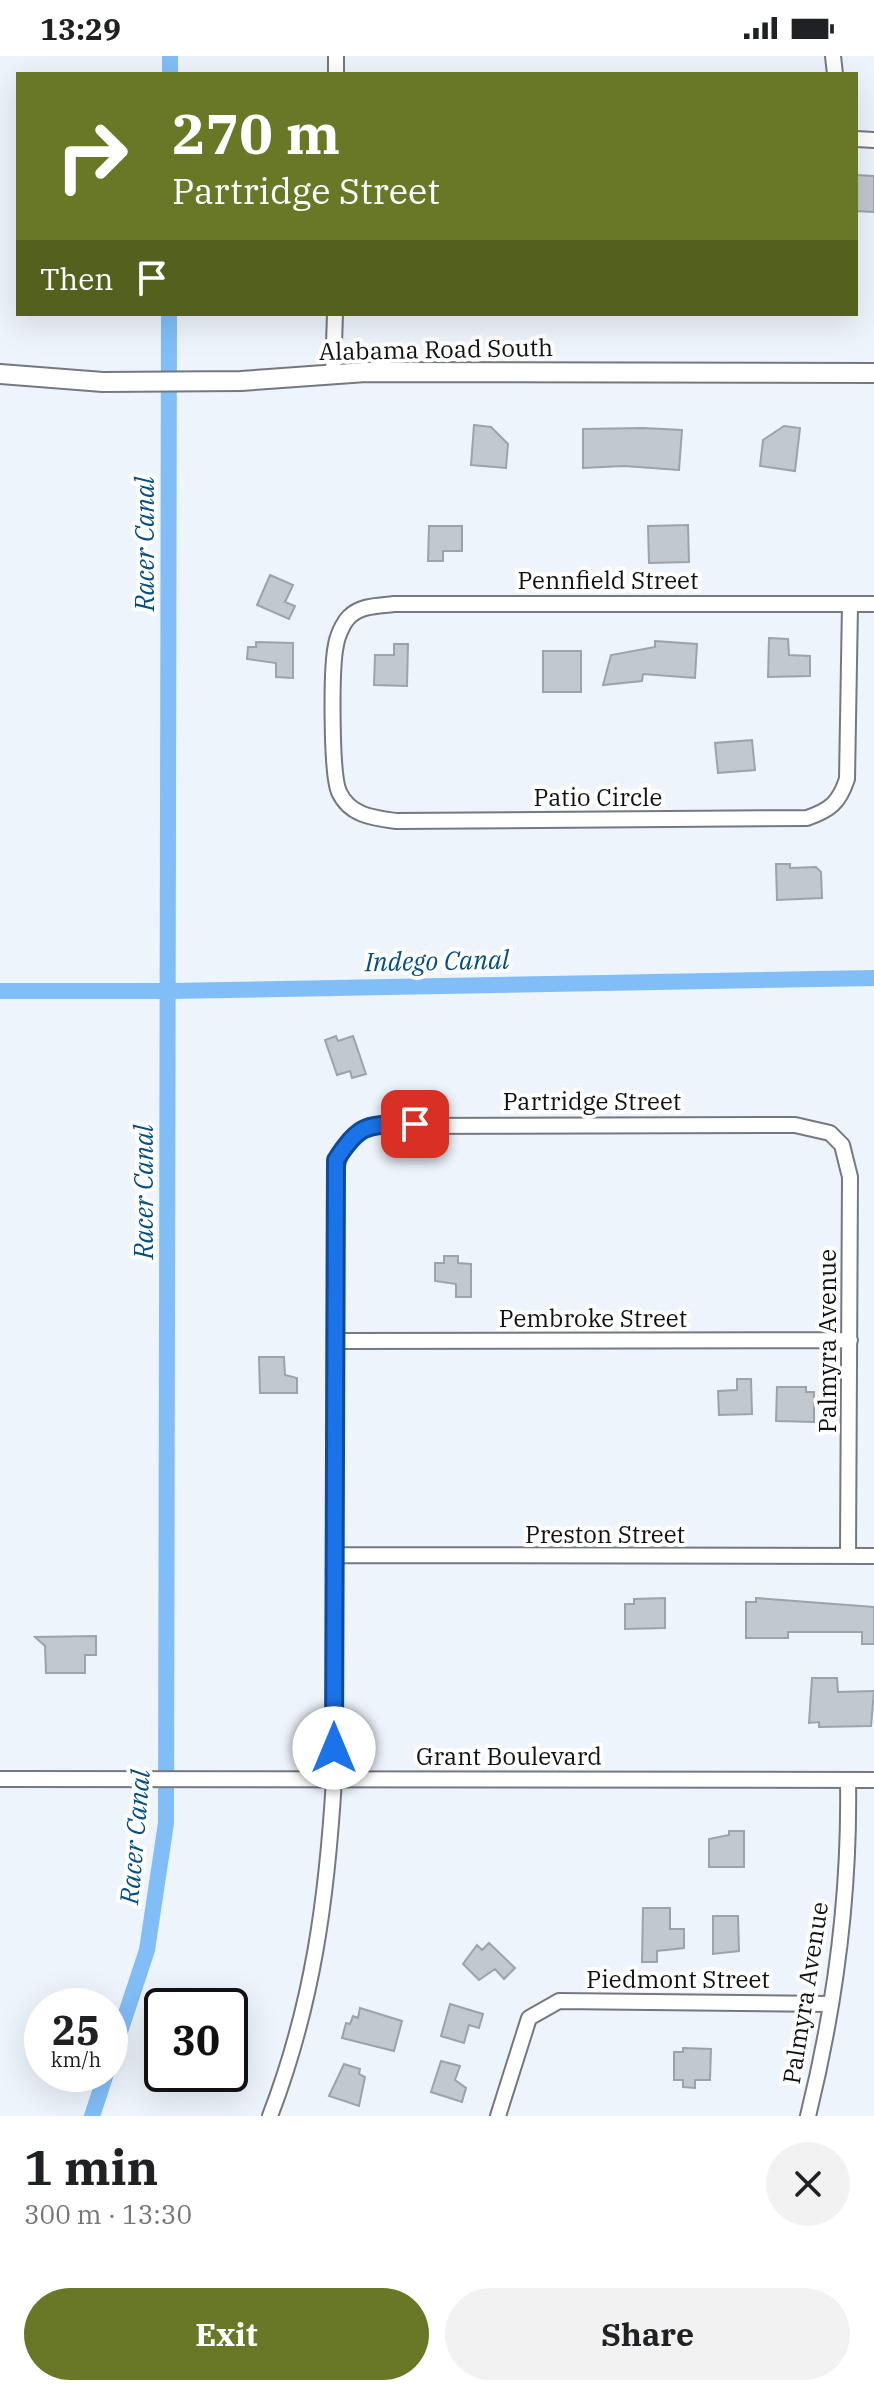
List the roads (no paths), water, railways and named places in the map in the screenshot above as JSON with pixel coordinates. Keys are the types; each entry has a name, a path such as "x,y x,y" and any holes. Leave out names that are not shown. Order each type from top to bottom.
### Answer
{"street":[{"path":"333,374 335,316"},
{"name":"Alabama Road South","path":"0,374 135,382 193,382 333,374 874,373"},
{"name":"Pennfield Street","path":"346,619 359,609 394,604 874,604"},
{"name":"Patio Circle","path":"346,619 335,654 336,775 339,792 355,811 373,818 406,821 772,820 807,818 829,810 841,798 847,779 850,605"},
{"name":"Partridge Street","path":"335,1341 336,1160 353,1133 370,1126 415,1124 776,1124 830,1133"},
{"name":"Palmyra Avenue","path":"830,1133 842,1145 850,1177 848,1556"},
{"name":"Pembroke Street","path":"335,1341 850,1340"},
{"path":"270,2116 301,2023 319,1943 334,1779 335,1341"},
{"name":"Preston Street","path":"335,1555 874,1556"},
{"name":"Grant Boulevard","path":"0,1779 874,1780"},
{"name":"Palmyra Avenue","path":"808,2116 830,2004 846,1861 848,1780"},
{"name":"Piedmont Street","path":"498,2116 529,2018 559,2001 830,2004"}],"waterway":[{"name":"Racer Canal","path":"170,56 170,72"},
{"name":"Racer Canal","path":"128,2008 147,1950 166,1823 169,316"},
{"name":"Indego Canal","path":"0,991 169,991 874,978"},
{"name":"Racer Canal","path":"92,2116 100,2092"}]}
